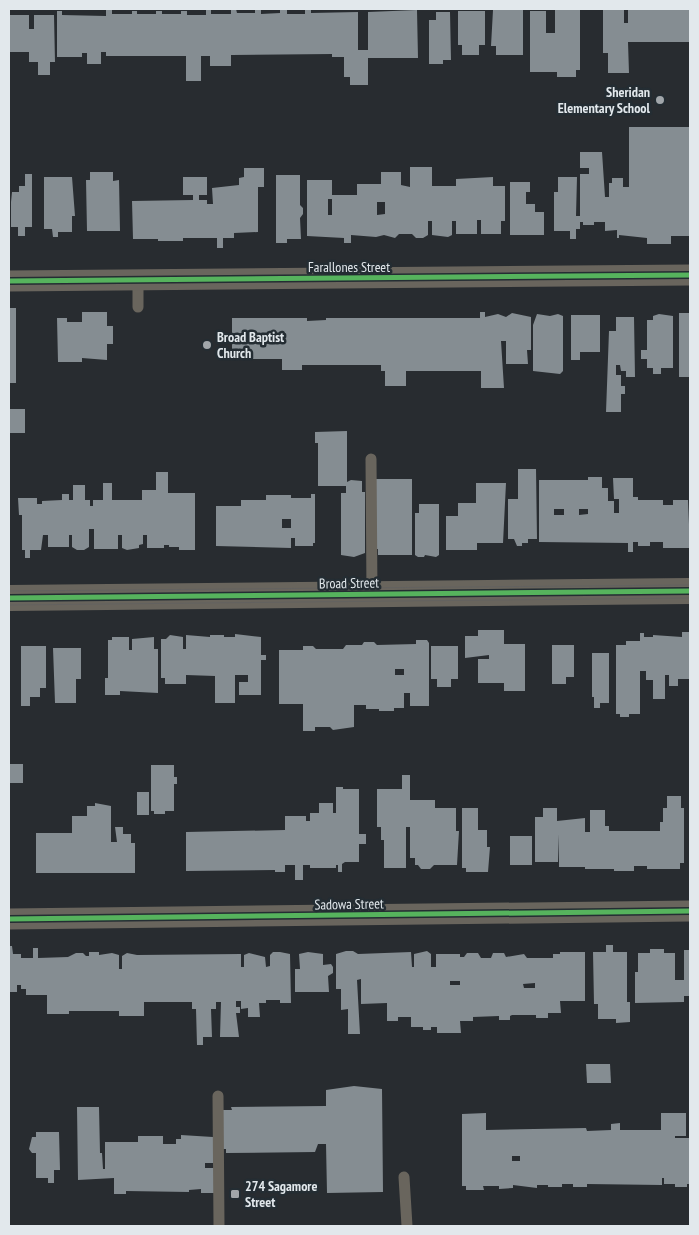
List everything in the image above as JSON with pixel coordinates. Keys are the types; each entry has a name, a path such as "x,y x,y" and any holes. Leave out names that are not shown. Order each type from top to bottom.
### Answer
{"street":[{"name":"Farallones Street","path":"9,281 690,275"},
{"name":"Broad Street","path":"9,598 690,591"},
{"name":"Sadowa Street","path":"9,919 690,911"}],"lane":[{"path":"138,280 138,307"},
{"path":"371,459 372,594"},
{"path":"218,1096 219,1226"},
{"path":"404,1177 408,1226"}],"building":[{"path":"231,9 236,9 237,13 255,13 255,9 261,9 261,14 280,13 280,9 287,9 287,14 305,14 305,9 311,9 311,13 358,12 358,50 368,50 368,12 417,10 418,58 368,58 368,85 350,85 350,77 344,77 344,57 332,57 332,54 231,55 231,66 210,66 210,56 201,56 201,81 186,81 186,56 106,56 106,52 101,52 101,64 87,64 87,53 82,53 82,57 57,57 57,11 62,11 62,15 106,16 106,10 112,10 112,14 132,14 132,11 137,11 137,14 156,14 156,11 162,11 162,14 181,14 181,11 187,11 187,15 206,15 206,10 211,10 211,14 231,14"},
{"path":"603,9 624,9 624,23 628,23 628,9 690,9 690,42 628,42 629,73 608,73 608,53 603,53"},
{"path":"493,10 523,10 523,55 496,55 496,46 491,46"},
{"path":"555,10 580,10 580,70 576,70 576,77 557,77 557,72 530,72 530,11 546,11 546,33 555,33"},
{"path":"458,11 485,11 485,45 479,45 479,55 462,55 462,45 458,45"},
{"path":"436,12 450,12 451,60 443,60 443,64 429,64 429,20 436,20"},
{"path":"9,15 29,15 29,29 34,29 34,15 54,15 55,62 50,62 50,75 38,75 38,62 29,62 29,52 9,52"},
{"path":"629,127 690,127 690,236 671,236 671,244 647,244 647,238 619,235 619,238 617,238 617,230 605,231 605,222 583,225 583,222 580,222 580,229 576,229 576,239 570,239 570,231 554,231 554,192 558,192 558,177 577,177 576,216 580,216 580,174 589,174 589,168 580,168 580,152 602,152 605,197 609,197 609,183 612,183 612,178 623,178 623,187 629,187"},
{"path":"410,167 432,167 432,186 456,186 456,179 493,177 493,186 505,186 505,221 501,221 501,234 481,234 481,220 477,220 477,234 456,234 456,221 452,221 452,235 448,237 432,235 432,221 428,221 428,235 423,238 416,238 412,234 399,234 395,238 384,235 376,237 351,235 351,243 344,243 344,238 307,236 307,180 332,180 332,195 357,195 357,184 381,184 381,172 401,172 401,185 410,187","holes":["328,199 332,199 332,215 328,215","377,202 385,202 385,214 377,215"]},
{"path":"244,168 264,168 264,187 258,187 258,232 234,233 234,238 223,238 223,248 217,248 217,238 183,238 183,241 133,239 132,201 193,200 193,195 183,195 183,177 207,177 207,195 199,195 199,200 207,200 207,204 213,204 212,188 239,185 239,178 244,177"},
{"path":"90,172 113,172 113,181 119,180 120,231 87,231 86,180 90,180"},
{"path":"25,174 32,174 32,227 25,227 25,236 18,236 18,227 11,227 12,192 19,192 19,186 25,186"},
{"path":"276,175 300,175 300,205 303,208 303,214 300,218 301,239 287,239 287,243 276,243"},
{"path":"44,177 72,177 75,216 72,216 72,232 58,232 58,237 53,237 52,229 44,229"},
{"path":"510,182 530,182 530,192 526,192 526,204 535,204 535,212 544,212 544,235 510,235"},
{"path":"9,308 16,308 16,383 9,383"},
{"path":"82,312 107,312 107,326 113,326 113,344 107,344 107,360 82,358 82,362 58,362 57,318 67,318 67,322 82,322"},
{"path":"480,312 485,312 485,317 498,314 506,317 512,313 531,317 531,350 527,350 528,364 506,364 506,341 501,341 504,388 481,388 481,371 406,371 406,386 385,386 385,371 381,371 381,365 302,365 302,370 282,370 282,359 232,359 232,318 307,318 307,321 326,320 326,318 480,318"},
{"path":"679,313 690,313 690,377 679,377"},
{"path":"537,314 550,316 558,314 563,316 563,371 560,374 533,371 533,325"},
{"path":"659,314 673,316 673,368 661,368 661,374 653,374 653,368 647,368 647,359 641,359 641,350 647,350 647,320 653,320 653,316"},
{"path":"571,315 600,315 600,352 580,352 580,360 571,360"},
{"path":"616,317 634,317 635,377 626,377 626,371 621,371 620,365 616,365 616,375 621,375 621,386 625,386 625,394 621,394 621,412 606,412 609,331 616,331"},
{"path":"9,409 25,409 25,433 9,433"},
{"path":"347,431 347,482 351,480 362,481 362,492 365,492 365,553 354,557 341,555 341,493 346,493 346,486 318,486 318,443 315,443 315,432"},
{"path":"518,469 536,469 537,539 528,539 528,543 522,543 522,546 517,546 514,539 508,539 508,499 518,499"},
{"path":"156,472 168,472 168,493 195,493 195,550 179,550 179,547 169,547 169,545 164,545 164,548 147,548 147,535 143,535 143,544 139,545 139,548 127,550 122,548 122,535 118,535 118,549 94,549 94,529 89,529 89,547 84,550 77,550 72,547 72,535 69,535 69,547 48,547 48,535 43,535 41,550 30,550 30,558 25,558 25,550 22,550 22,515 19,515 18,498 37,498 37,504 42,504 42,501 62,500 62,494 69,494 69,500 73,500 73,485 85,485 85,500 90,500 90,506 93,506 93,500 103,500 103,483 112,483 112,500 142,500 142,490 156,490"},
{"path":"588,477 602,477 602,488 608,488 608,501 614,501 614,513 619,513 619,499 614,499 613,478 633,478 633,497 638,497 638,500 663,500 663,505 673,505 673,500 688,500 690,548 663,548 663,542 650,542 650,546 638,546 638,542 633,542 633,552 628,552 628,543 539,542 539,480 588,480","holes":["554,509 564,509 564,515 554,515","579,509 588,509 588,514 579,515"]},
{"path":"374,479 412,479 412,555 378,555 378,549 374,549"},
{"path":"476,483 506,483 503,543 477,543 477,550 446,550 446,516 458,516 458,503 476,503"},
{"path":"311,494 315,494 315,543 313,543 313,546 295,546 295,538 291,538 291,548 216,546 216,506 241,506 241,500 266,500 266,495 291,495 291,498 311,498","holes":["282,519 291,519 291,528 282,528"]},
{"path":"419,504 439,504 439,555 436,557 425,555 424,557 418,557 415,555 415,513 419,513"},
{"path":"478,630 504,630 504,644 525,644 525,691 504,691 504,683 478,683 478,659 489,659 489,655 465,658 465,636 478,636"},
{"path":"682,632 690,632 690,679 678,679 678,686 669,686 669,675 665,675 665,699 653,699 653,680 646,680 646,671 640,671 640,714 629,714 629,717 620,717 620,714 616,714 616,645 626,645 626,641 640,641 640,633 644,633 644,637 653,637 653,635 682,637"},
{"path":"235,634 261,637 261,655 266,655 266,660 261,660 261,695 239,695 239,682 248,682 248,675 235,675 235,703 215,703 215,676 186,675 186,684 165,684 165,678 161,678 161,639 166,639 170,635 183,637 183,649 186,649 186,635 210,637 210,635 224,635 224,637 235,637"},
{"path":"112,637 129,637 129,650 132,650 132,639 154,637 154,649 158,649 158,693 120,691 120,695 105,695 105,678 108,678 108,640 112,640"},
{"path":"416,640 427,640 429,643 429,706 410,706 410,693 404,693 404,708 394,708 394,711 379,711 379,709 366,709 366,705 354,705 354,727 333,730 330,727 315,727 315,731 303,731 303,704 279,704 279,650 303,650 303,646 313,646 316,649 343,649 346,645 362,645 364,642 374,642 377,645 416,644","holes":["395,669 404,669 404,675 395,675"]},
{"path":"552,645 574,645 574,677 566,677 566,684 552,684"},
{"path":"21,646 46,646 46,688 40,688 40,697 30,697 30,706 21,706"},
{"path":"431,646 458,646 458,679 451,679 451,687 437,687 437,679 431,679"},
{"path":"53,648 81,648 81,679 76,679 76,703 55,703"},
{"path":"592,653 609,653 609,703 600,703 600,708 594,708 594,697 592,697"},
{"path":"9,764 23,764 23,783 9,783"},
{"path":"151,765 174,765 174,777 177,777 177,784 174,784 174,811 165,811 165,814 154,814 154,811 151,811"},
{"path":"402,775 410,775 410,800 435,800 435,808 456,808 456,831 459,831 457,865 434,865 430,869 421,869 418,865 415,865 415,858 410,858 410,827 406,827 406,868 384,868 384,840 381,840 381,827 377,827 377,789 402,789"},
{"path":"336,787 359,789 359,834 366,834 366,844 359,844 359,862 345,862 342,864 342,872 338,872 338,865 336,865 336,868 310,868 310,865 303,865 303,880 295,880 295,865 285,865 285,872 275,872 275,870 186,871 186,832 285,830 285,816 306,816 306,821 310,821 310,813 319,813 319,803 333,803 333,813 336,813"},
{"path":"137,792 149,792 149,815 137,815"},
{"path":"667,796 681,796 681,808 684,808 684,863 680,863 680,869 647,869 647,866 634,866 634,871 614,871 614,869 559,867 559,834 558,862 535,862 535,817 543,817 543,808 557,808 557,821 585,818 585,832 590,832 590,810 605,810 605,826 609,826 609,831 660,831 660,822 663,822 663,808 667,808"},
{"path":"95,803 111,806 111,842 117,842 115,827 123,827 123,834 131,834 131,843 135,843 135,873 36,873 36,833 72,833 72,816 87,816 87,806 95,806"},
{"path":"462,808 478,808 478,830 487,830 487,847 490,847 488,872 466,872 466,868 462,868"},
{"path":"510,836 532,836 532,865 510,865"},
{"path":"606,945 613,945 613,952 627,952 627,1002 630,1002 630,1022 616,1023 616,1019 598,1019 598,1004 594,1004 593,952 606,952"},
{"path":"9,946 12,946 13,954 21,954 21,958 33,958 33,948 38,948 38,958 68,957 76,953 83,953 89,956 89,952 99,952 99,955 112,953 119,955 119,969 122,969 122,956 127,953 137,955 241,954 241,967 244,967 244,955 249,953 265,957 266,967 270,966 270,955 273,952 290,954 291,1003 280,1003 280,1000 266,1000 266,1003 259,1003 260,1017 248,1017 248,1008 241,1009 241,1001 236,1001 236,1007 240,1007 240,1013 236,1013 239,1037 220,1037 221,1002 216,1002 216,1009 211,1009 212,1037 203,1037 203,1045 197,1045 196,1009 192,1009 192,1002 144,1002 144,1016 119,1016 119,1011 69,1011 69,1014 47,1014 47,995 26,995 26,989 21,989 21,985 17,985 17,992 9,992"},
{"path":"650,949 664,949 664,953 675,953 675,980 684,980 684,950 690,950 690,996 684,996 684,1002 635,1003 635,972 638,972 638,953 650,953"},
{"path":"346,951 353,951 358,954 411,952 412,967 414,967 414,954 427,951 431,954 431,967 436,967 436,954 460,954 460,957 464,957 467,953 478,953 481,958 491,958 493,953 504,953 506,957 524,954 527,958 553,958 553,954 560,954 560,952 585,952 585,1001 560,1001 561,1013 548,1013 548,1018 536,1018 536,1015 512,1015 510,1020 499,1020 499,1016 473,1017 473,1021 460,1021 461,1033 437,1033 437,1027 431,1027 431,1030 423,1030 423,1027 411,1027 411,1017 398,1017 398,1021 387,1021 387,1003 361,1004 361,979 357,980 360,1034 348,1034 348,1009 341,1010 341,989 336,989 336,954","holes":["450,981 460,981 460,985 450,985","535,983 535,988 524,988 523,984"]},
{"path":"308,952 323,954 323,965 331,964 333,967 333,973 328,976 329,992 295,992 295,969 300,969 299,954"},
{"path":"586,1064 610,1064 611,1083 587,1083"},
{"path":"354,1086 382,1089 383,1192 327,1193 326,1144 318,1144 315,1152 226,1153 226,1149 222,1149 222,1110 232,1110 231,1107 326,1106 326,1090"},
{"path":"77,1107 99,1107 100,1153 102,1153 103,1169 105,1169 105,1142 138,1142 138,1136 163,1136 163,1144 176,1144 176,1139 181,1139 181,1135 213,1137 214,1163 205,1163 205,1168 214,1168 214,1193 201,1193 201,1189 189,1190 189,1192 126,1191 126,1194 114,1194 114,1178 78,1180"},
{"path":"486,1113 486,1130 586,1128 587,1131 611,1130 611,1124 620,1123 620,1130 661,1130 661,1113 686,1113 686,1136 675,1136 675,1138 690,1138 690,1184 687,1184 687,1187 675,1187 675,1184 664,1184 664,1178 662,1178 662,1185 587,1184 587,1187 573,1187 573,1184 562,1184 562,1187 537,1185 537,1188 513,1185 513,1188 499,1189 499,1186 483,1186 484,1190 466,1190 466,1186 462,1186 462,1114","holes":["512,1156 520,1156 520,1161 512,1161"]},
{"path":"36,1132 59,1132 60,1170 54,1170 54,1183 48,1183 48,1178 36,1178 36,1153 32,1153 29,1149 32,1137 36,1137"}],"tram line":[{"path":"9,591 690,585"},
{"path":"9,605 690,598"}],"cycle path":[{"path":"9,281 690,275"},
{"path":"9,598 690,591"},
{"path":"9,919 690,911"}],"place":[{"name":"Sheridan Elementary School","path":"660,100"},
{"name":"Broad Baptist Church","path":"207,345"},
{"name":"274 Sagamore Street","path":"235,1194"}]}
